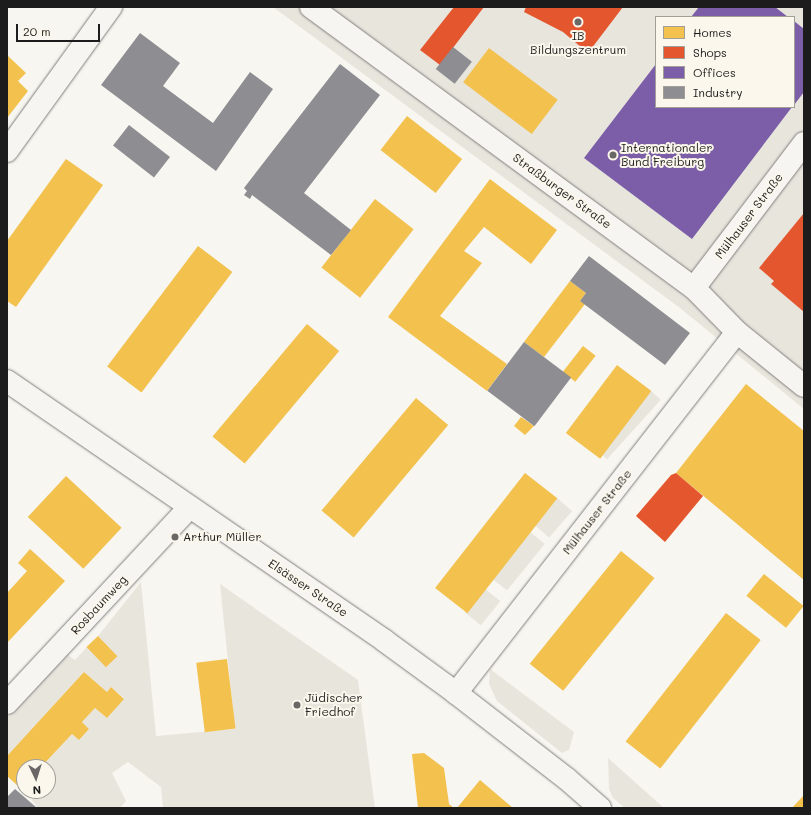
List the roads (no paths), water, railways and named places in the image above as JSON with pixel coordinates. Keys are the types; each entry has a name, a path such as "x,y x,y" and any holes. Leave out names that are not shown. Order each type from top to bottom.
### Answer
{"street":[{"path":"7,151 111,7"},
{"name":"Straßburger Straße","path":"311,7 694,288 737,332 804,386"},
{"name":"Mülhauser Straße","path":"694,288 804,143"},
{"name":"Mülhauser Straße","path":"456,693 737,332"},
{"name":"Elsässer Straße","path":"7,381 456,693 567,779 600,808"},
{"name":"Rosbaumweg","path":"7,703 190,507"}],"place":[{"name":"IB Bildungszentrum","path":"578,22"},
{"name":"Internationaler Bund Freiburg","path":"613,155"},
{"name":"Arthur Müller","path":"175,537"},
{"name":"Jüdischer Friedhof","path":"297,705"}]}
